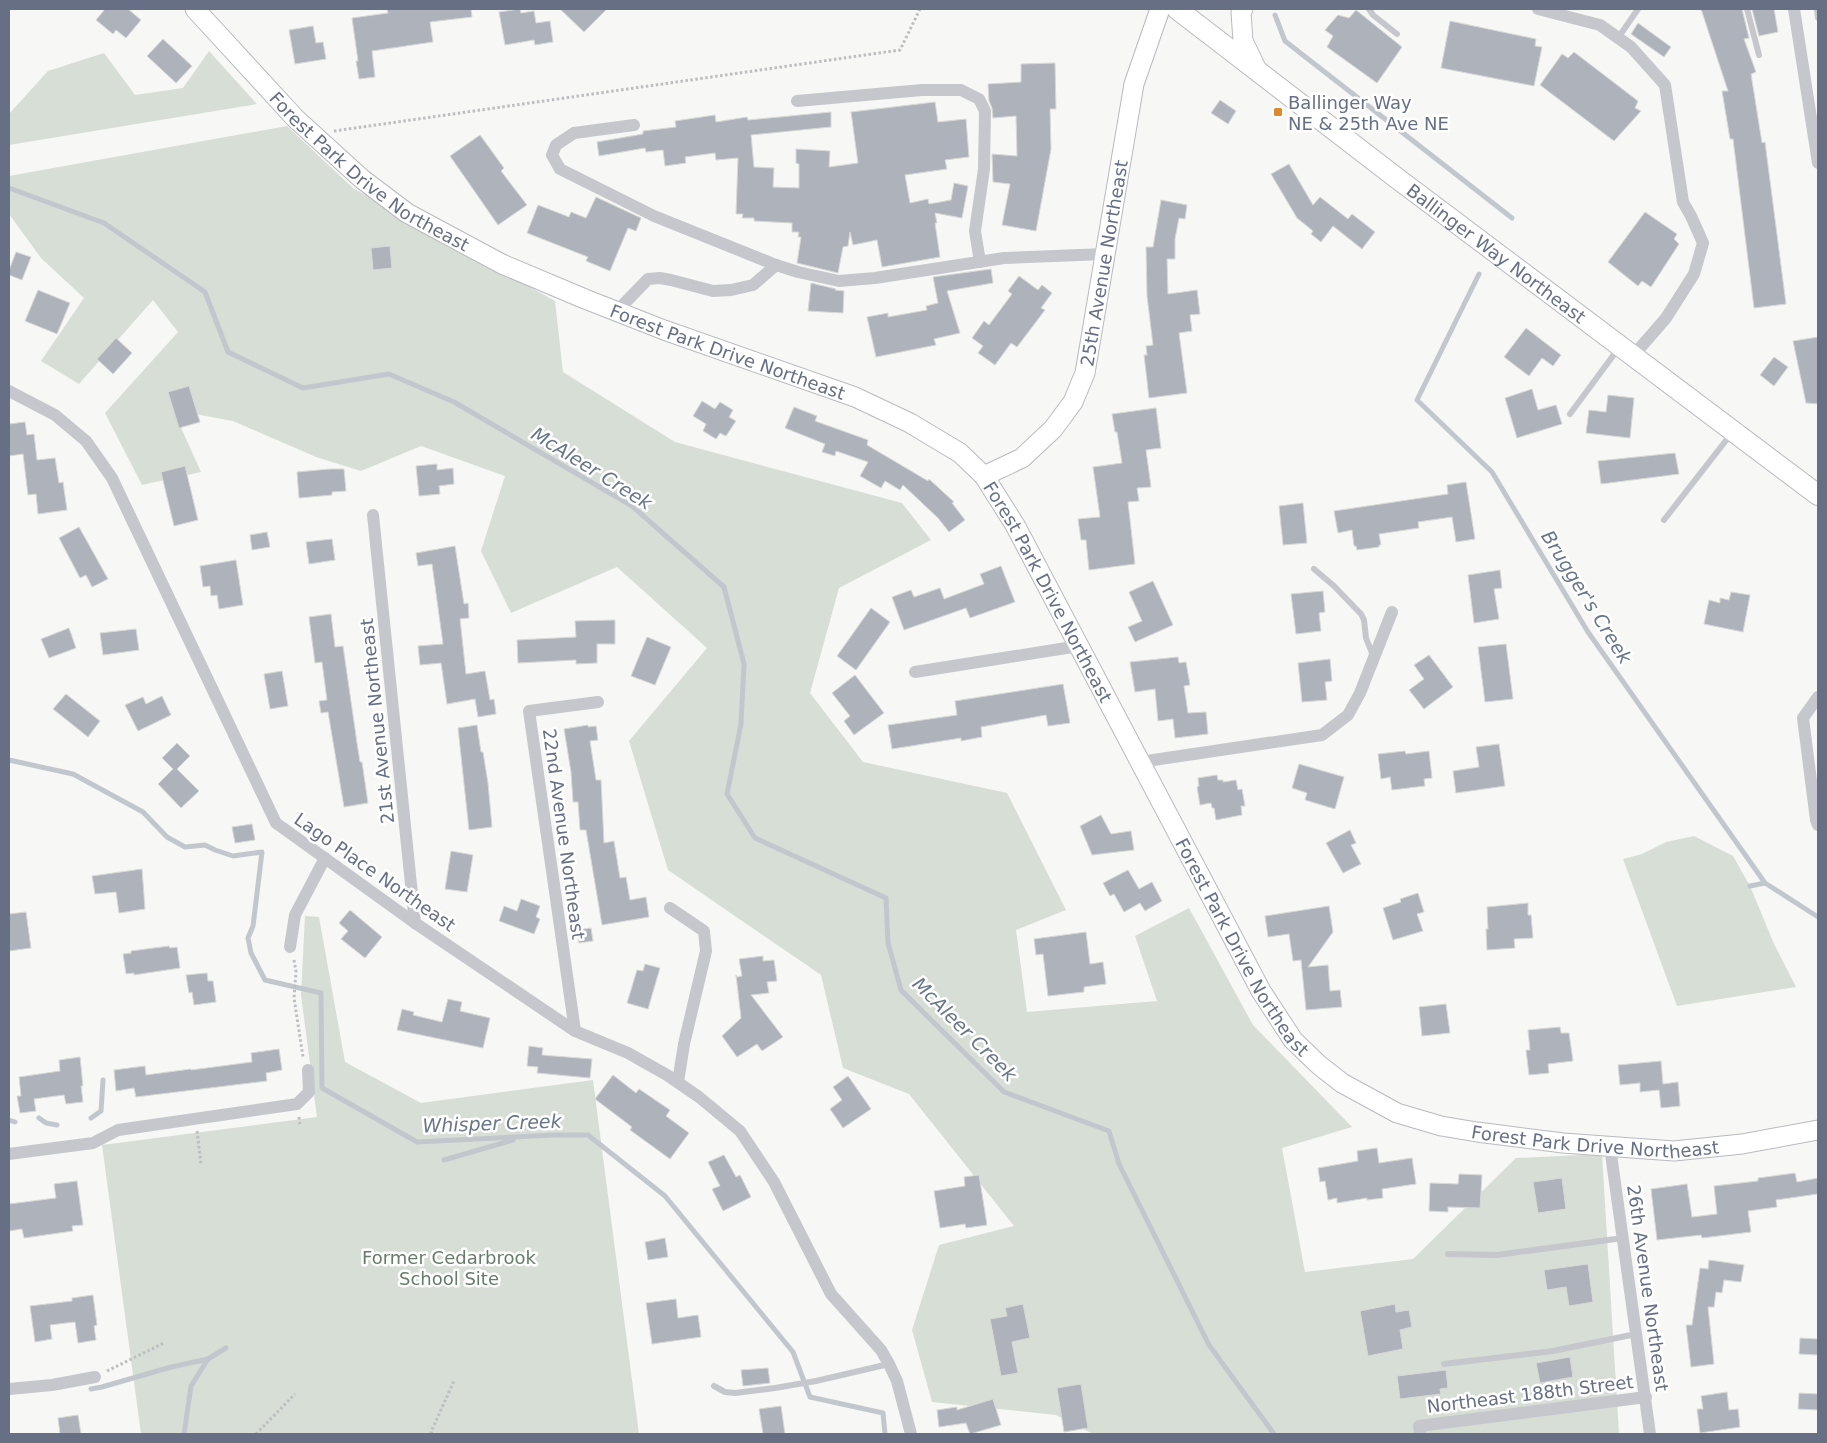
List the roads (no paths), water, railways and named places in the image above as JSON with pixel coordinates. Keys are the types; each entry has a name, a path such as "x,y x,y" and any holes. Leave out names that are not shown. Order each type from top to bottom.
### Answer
{"main road":[{"name":"Ballinger Way Northeast","path":"1177,9 1818,495"}],"street":[{"name":"Forest Park Drive Northeast","path":"195,9 295,118 362,179 408,213 502,264 616,312 855,397 910,423 960,453 984,476 1015,525 1261,991 1293,1040 1319,1066 1342,1083 1398,1113 1441,1126 1477,1132 1610,1147 1674,1151 1742,1144 1818,1130"},
{"name":"25th Avenue Northeast","path":"984,476 1022,458 1053,430 1072,402 1085,373 1134,84 1160,9"},
{"path":"1243,9 1241,12 1243,41 1257,70"},
{"path":"1538,9 1600,25 1631,47 1664,85 1683,202 1703,243 1694,274 1666,318 1627,351"},
{"path":"1794,9 1818,163"},
{"path":"797,100 922,90 962,90 979,99 985,111 984,169 975,231 980,262"},
{"path":"634,125 574,133 556,145 552,154 560,169 654,216 798,272 839,281 875,278 1004,258 1105,254"},
{"path":"616,312 648,279 660,278 671,280 713,291 731,290 753,285 776,265"},
{"name":"Lago Place Northeast","path":"9,391 55,414 86,441 112,478 276,823 415,923 575,1031 628,1053 678,1082 740,1131 774,1182 831,1294 881,1350 889,1364 897,1381 911,1434"},
{"name":"21st Avenue Northeast","path":"373,515 415,923"},
{"path":"1140,762 1322,735 1348,714 1360,694 1392,612"},
{"path":"915,672 1079,646"},
{"path":"1818,697 1803,718 1818,825"},
{"name":"22nd Avenue Northeast","path":"575,1031 528,712 598,702"},
{"path":"290,947 295,915 325,858"},
{"path":"670,908 704,931 706,951 684,1044 678,1082"},
{"path":"9,1154 93,1143 118,1130 297,1104 309,1092 308,1070"},
{"name":"26th Avenue Northeast","path":"1610,1147 1650,1434"},
{"path":"9,1389 52,1385 95,1377"},
{"name":"Northeast 188th Street","path":"1419,1430 1646,1397"}],"lane":[{"path":"1369,9 1397,34"},
{"path":"1618,38 1638,9"},
{"path":"1747,9 1759,55"},
{"path":"1817,9 1818,18"},
{"path":"1570,414 1627,351"},
{"path":"1664,520 1734,432"},
{"path":"1314,569 1334,586 1361,614 1364,620 1366,638 1374,659"},
{"path":"1448,1254 1497,1255 1623,1238"},
{"path":"1444,1364 1553,1351 1636,1334"},
{"path":"714,1386 725,1392 735,1393 775,1388 816,1381 889,1364"}],"waterway":[{"name":"Brugger's Creek","path":"1275,15 1285,41 1512,218"},
{"name":"McAleer Creek","path":"9,188 104,223 205,292 228,352 303,388 389,374 454,402 632,506 724,587 744,664 741,724 727,794 755,838 886,898 888,943 901,990 1004,1092 1109,1131 1119,1164 1209,1345 1274,1434"},
{"name":"Brugger's Creek","path":"1479,274 1417,400 1492,472 1588,632 1765,883 1818,917"},
{"name":"Whisper Creek","path":"9,760 73,774 143,812 167,837 185,847 205,845 233,856 262,852 253,926 248,938 251,953 265,980 321,993 322,1088 417,1142 588,1135 665,1196 793,1352 810,1397 883,1413 885,1434"},
{"path":"1750,886 1765,883"},
{"path":"91,1118 101,1111 103,1080"},
{"path":"39,1118 46,1123 57,1125"},
{"path":"9,1120 15,1122"},
{"path":"444,1160 513,1140"},
{"path":"91,1389 208,1359 226,1348"},
{"path":"184,1434 191,1386 208,1359"}],"place":[{"name":"Ballinger Way NE & 25th Ave NE","path":"1278,112"}],"park label":[{"name":"Former Cedarbrook School Site","path":"449,1267"}]}
